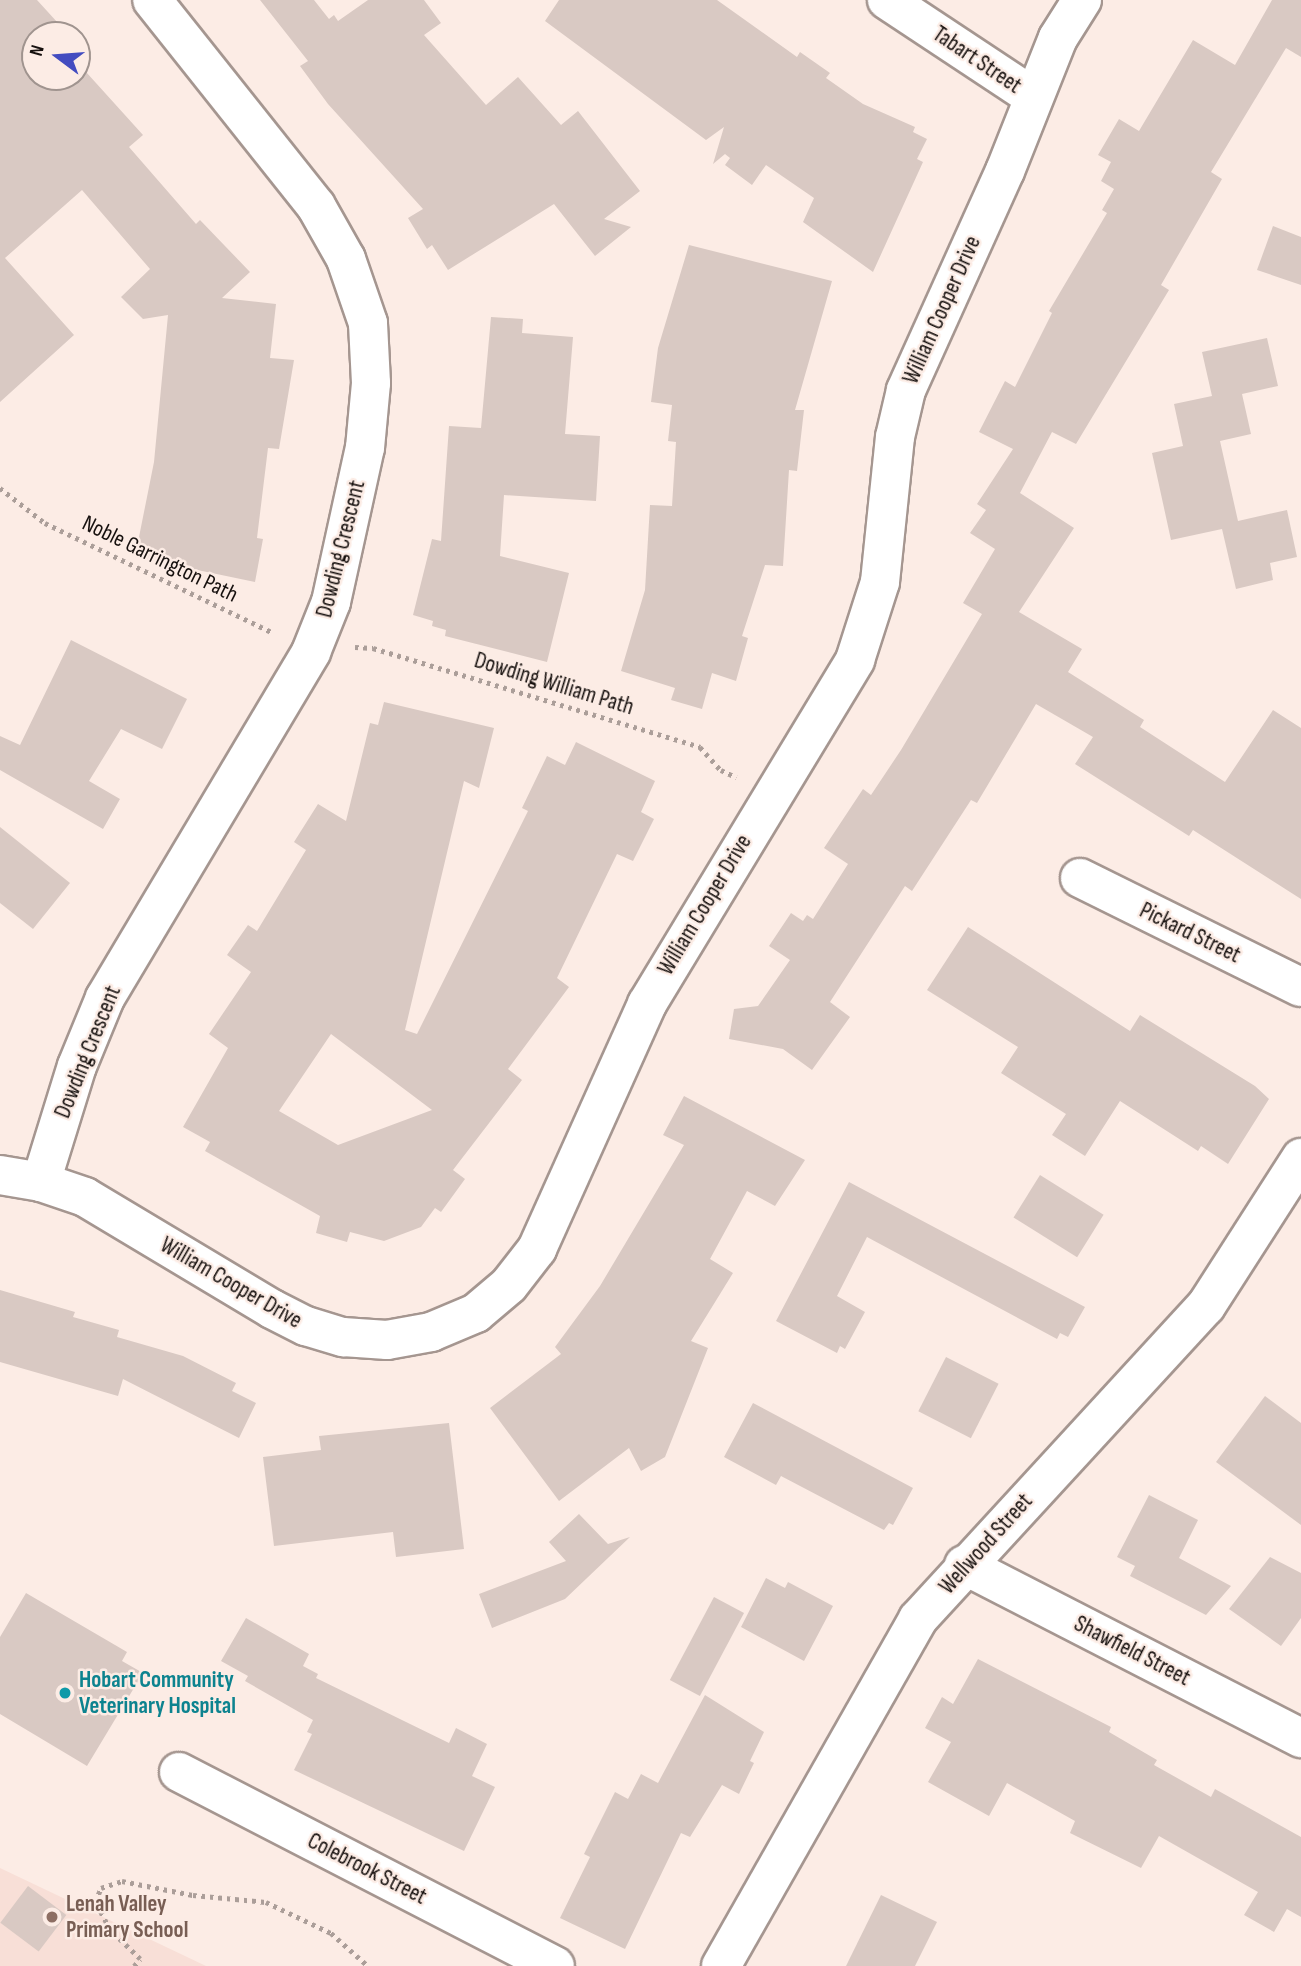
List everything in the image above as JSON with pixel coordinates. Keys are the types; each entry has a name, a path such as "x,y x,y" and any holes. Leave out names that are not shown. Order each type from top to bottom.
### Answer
{"street":[{"name":"Dowding Crescent","path":"41,1182 77,1066 105,998 312,652 331,602 365,448 371,383 368,323 346,258 316,206 152,0"},
{"name":"Tabart Street","path":"887,0 1032,96"},
{"name":"William Cooper Drive","path":"0,1175 41,1182 85,1198 306,1326 343,1337 387,1340 432,1332 476,1313 509,1286 537,1249 647,1004 772,792 855,660 870,626 880,582 895,438 906,390 1005,171 1032,96 1058,38 1082,0"},
{"name":"Pickard Street","path":"1080,878 1301,987"},
{"name":"Wellwood Street","path":"721,1966 918,1619 964,1565 1206,1306 1301,1158"},
{"name":"Shawfield Street","path":"964,1565 1301,1738"},
{"name":"Colebrook Street","path":"179,1772 555,1966"}],"path":[{"name":"Noble Garrington Path","path":"0,488 45,523 312,652"},
{"name":"Dowding William Path","path":"312,652 342,645 373,648 700,747 721,770 772,792"},
{"path":"134,1966 140,1959 110,1930 94,1902 101,1888 122,1881 192,1895 266,1902 331,1933 368,1966"}],"shaded area":[{"name":"Lenah Valley Primary School","path":"0,1868 206,1966 0,1966"}],"building":[{"path":"0,0 37,0 56,21 21,21 21,91 91,91 91,77 143,135 129,147 196,224 200,220 250,272 222,298 276,304 270,358 294,360 279,449 268,448 257,538 263,539 255,582 135,557 154,462 168,315 143,319 121,297 150,269 82,190 5,258 74,335 0,402"},
{"path":"260,0 314,0 329,19 334,15 338,21 368,0 424,0 441,23 424,35 486,105 518,77 561,125 578,111 640,191 604,219 631,227 595,256 554,204 448,270 432,245 427,249 408,218 423,209 328,104 300,66 308,61"},
{"path":"559,0 717,0 797,57 800,52 830,73 826,78 863,104 915,127 913,132 927,139 917,159 923,162 873,272 803,222 814,198 766,165 752,185 725,165 730,158 725,154 713,164 724,127 706,140 545,21"},
{"path":"1272,0 1301,0 1301,57 1286,48 1211,172 1222,179 1161,285 1169,290 1076,444 1052,432 1020,493 1074,528 1019,612 1082,649 1068,672 1144,720 1140,727 1225,782 1273,710 1301,728 1301,899 1193,830 1189,836 1075,764 1093,737 1036,704 977,803 971,800 912,891 905,886 830,1002 850,1017 812,1070 783,1049 729,1039 734,1009 758,1006 790,960 769,946 791,913 803,921 807,915 813,919 848,864 824,848 863,789 871,795 982,614 963,603 995,549 970,533 986,510 977,504 1013,449 979,432 1005,381 1015,387 1052,313 1049,311 1107,213 1102,210 1114,189 1101,181 1111,162 1098,155 1119,119 1139,131 1193,40 1235,65"},
{"path":"1273,226 1301,237 1301,285 1257,270"},
{"path":"689,245 832,281 795,410 804,410 797,471 789,470 783,566 765,565 742,636 748,638 736,681 712,673 702,709 671,700 675,688 621,671 645,590 650,505 672,506 676,442 668,441 672,405 651,402 658,348"},
{"path":"491,317 523,319 522,333 573,337 565,434 600,436 596,501 504,495 500,556 569,573 547,662 445,636 446,630 432,626 433,621 413,615 432,539 441,541 449,426 481,428"},
{"path":"1267,338 1278,386 1242,394 1251,434 1220,441 1238,521 1287,510 1297,557 1270,563 1273,580 1236,589 1222,529 1171,540 1152,453 1183,446 1174,404 1212,396 1202,352"},
{"path":"71,640 187,699 162,749 121,729 89,781 120,799 103,829 0,770 0,736 20,745"},
{"path":"384,702 494,728 479,788 464,781 405,1030 417,1034 528,811 522,808 547,756 565,765 576,742 655,781 641,812 654,819 633,861 617,854 557,978 569,987 508,1069 522,1080 453,1170 465,1179 441,1212 435,1208 421,1227 384,1241 350,1232 347,1242 316,1233 320,1216 205,1151 210,1142 183,1127 228,1048 209,1034 251,972 227,955 248,925 257,931 306,850 294,842 318,804 346,821 370,723 378,725","holes":["331,1034 432,1110 338,1145 279,1111"]},
{"path":"0,827 70,883 33,929 0,903"},
{"path":"968,927 1130,1031 1140,1015 1255,1086 1269,1099 1228,1164 1201,1146 1198,1151 1120,1101 1085,1156 1052,1135 1066,1114 1001,1073 1018,1047 927,990"},
{"path":"684,1096 805,1160 775,1206 747,1191 710,1259 733,1273 691,1341 708,1348 665,1457 641,1471 629,1448 559,1501 490,1408 561,1354 555,1347 600,1286 684,1145 663,1135"},
{"path":"1040,1175 1104,1215 1077,1257 1014,1217"},
{"path":"849,1182 1085,1307 1068,1337 1060,1333 1057,1339 867,1237 837,1296 865,1312 845,1349 840,1346 837,1353 776,1321"},
{"path":"0,1290 75,1312 73,1317 119,1330 117,1337 183,1356 236,1383 232,1391 256,1403 239,1438 123,1379 118,1396 0,1362"},
{"path":"946,1357 999,1384 971,1438 918,1411"},
{"path":"1265,1396 1301,1423 1301,1525 1216,1462"},
{"path":"753,1403 913,1488 893,1525 889,1523 884,1530 781,1476 776,1485 724,1457"},
{"path":"449,1423 464,1549 396,1557 393,1532 274,1546 263,1457 321,1450 319,1436"},
{"path":"1149,1495 1198,1520 1179,1558 1231,1586 1206,1615 1130,1576 1135,1566 1117,1557"},
{"path":"579,1514 608,1544 630,1537 565,1599 492,1628 479,1594 566,1561 549,1542"},
{"path":"1270,1557 1301,1573 1301,1618 1281,1646 1229,1609"},
{"path":"766,1578 785,1588 788,1582 833,1606 804,1661 741,1627"},
{"name":"Hobart Community Veterinary Hospital","path":"26,1593 127,1652 122,1661 143,1673 87,1766 0,1714 0,1637"},
{"path":"714,1597 744,1613 700,1696 670,1680"},
{"path":"246,1618 309,1654 303,1666 318,1674 316,1678 449,1743 456,1728 487,1744 472,1776 495,1787 464,1851 294,1770 312,1734 307,1732 313,1720 245,1681 248,1676 221,1661"},
{"path":"978,1659 1111,1727 1109,1732 1157,1760 1154,1765 1211,1797 1215,1789 1301,1837 1301,1917 1287,1909 1274,1932 1244,1915 1258,1892 1159,1836 1141,1868 1070,1833 1075,1821 1007,1783 989,1816 928,1782 951,1742 925,1728 942,1697 953,1704"},
{"path":"705,1695 764,1732 750,1761 754,1763 739,1794 722,1785 690,1837 681,1833 625,1949 560,1918 590,1857 584,1854 615,1792 628,1799 641,1774 658,1783"},
{"path":"28,1886 66,1915 39,1952 0,1923"},
{"path":"881,1895 937,1922 915,1966 846,1966"}],"place":[{"name":"Hobart Community Veterinary Hospital","path":"65,1693"},
{"name":"Lenah Valley Primary School","path":"52,1917"}]}
